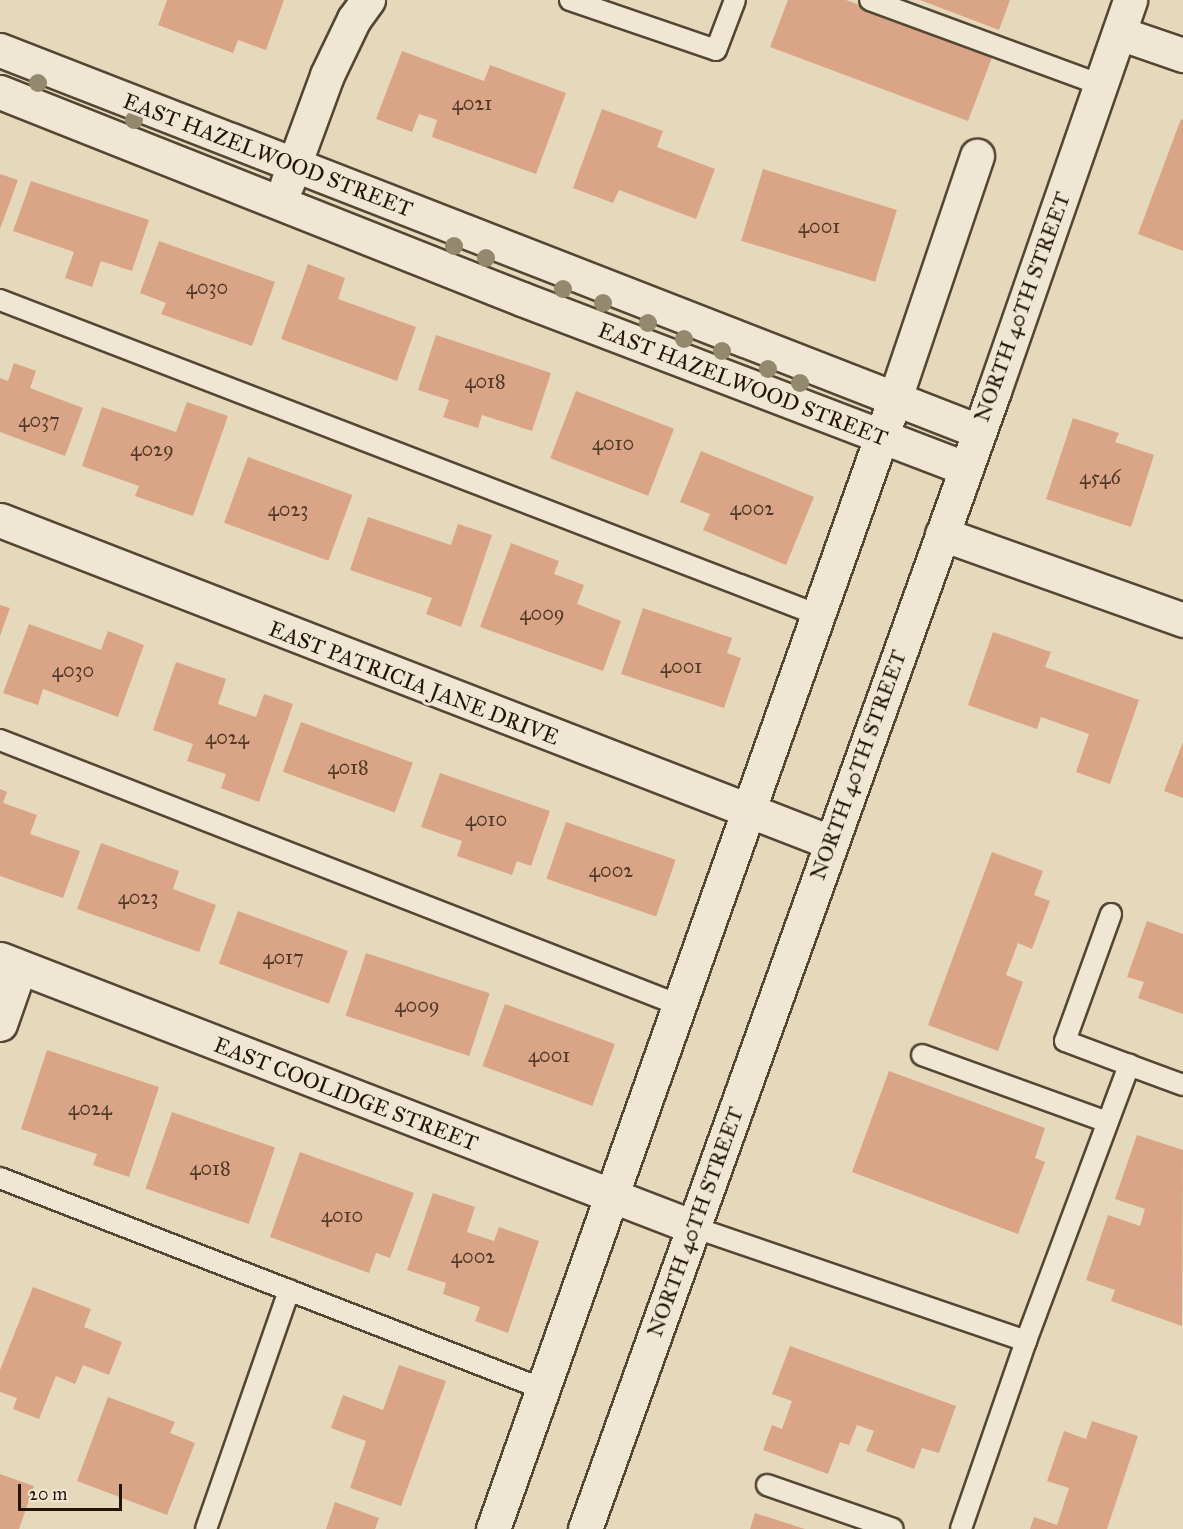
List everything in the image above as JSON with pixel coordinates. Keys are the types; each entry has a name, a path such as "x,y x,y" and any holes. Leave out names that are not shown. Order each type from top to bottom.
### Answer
{"street":[{"path":"280,201 327,75 354,19 368,0"},
{"name":"NORTH 40TH STREET","path":"585,1529 942,534 1130,0"},
{"path":"1119,33 1183,55"},
{"name":"EAST HAZELWOOD STREET","path":"0,50 894,401 978,431"},
{"name":"EAST HAZELWOOD STREET","path":"0,92 280,201 522,299 965,468"},
{"path":"493,1529 894,401 976,156"},
{"path":"522,299 537,261"},
{"name":"EAST PATRICIA JANE DRIVE","path":"0,520 749,813 830,842"},
{"path":"942,534 1183,620"},
{"path":"0,1024 10,963"},
{"name":"EAST COOLIDGE STREET","path":"10,963 611,1198 693,1227"}],"lane":[{"path":"570,0 716,50 735,0"},
{"path":"870,0 1101,85"},
{"path":"0,300 818,615"},
{"path":"0,740 679,1005"},
{"path":"1111,914 1065,1041 1183,1084"},
{"path":"922,1055 1107,1122"},
{"path":"961,1529 1026,1341 1129,1065"},
{"path":"0,1178 543,1389"},
{"path":"693,1227 1026,1341"},
{"path":"206,1529 289,1290"},
{"path":"767,1485 893,1529"}],"building":[{"path":"167,0 284,0 266,50 238,40 233,53 158,25"},
{"path":"788,0 846,0 993,55 968,121 770,47"},
{"path":"920,0 1010,0 999,30"},
{"path":"402,51 484,81 490,65 566,93 536,174 432,137 437,120 419,114 412,132 376,119"},
{"path":"602,109 663,131 657,147 715,169 696,219 619,190 613,203 573,188"},
{"path":"1181,119 1183,120 1183,251 1138,234"},
{"path":"763,169 897,210 875,282 741,241"},
{"path":"0,174 18,180 0,229"},
{"path":"31,181 149,220 132,271 101,261 92,287 65,278 74,252 13,231"},
{"path":"159,241 275,282 252,346 161,314 166,303 140,293"},
{"path":"308,264 345,278 338,299 416,327 397,381 281,339"},
{"path":"436,335 551,373 532,431 482,415 478,428 443,417 449,400 418,390"},
{"path":"14,363 36,371 30,388 83,408 65,456 0,432 0,378 8,381"},
{"path":"576,391 674,429 648,496 550,458"},
{"path":"187,402 228,416 193,516 135,496 139,486 82,466 102,407 176,432"},
{"path":"1073,418 1119,433 1115,442 1154,455 1131,527 1046,499"},
{"path":"701,451 814,497 786,565 703,530 710,514 680,502"},
{"path":"248,457 352,495 328,561 224,523"},
{"path":"368,517 451,545 458,524 492,535 461,627 426,614 432,598 350,570"},
{"path":"511,543 559,561 554,574 584,585 577,604 621,621 603,671 480,627"},
{"path":"0,605 10,608 0,636"},
{"path":"643,608 732,638 727,653 741,658 724,708 621,674"},
{"path":"29,624 101,650 108,631 144,645 118,717 43,689 38,705 3,693"},
{"path":"993,632 1051,652 1045,667 1139,700 1110,784 1076,772 1089,734 1041,717 1037,729 968,705"},
{"path":"176,662 226,679 218,704 256,717 264,694 293,704 259,802 221,788 226,774 187,761 193,744 153,730"},
{"path":"301,722 413,763 395,813 283,772"},
{"path":"1183,742 1183,798 1164,791"},
{"path":"440,773 550,811 531,866 517,861 512,875 457,856 462,841 421,827"},
{"path":"0,789 7,792 3,803 37,815 30,834 80,851 63,898 0,876"},
{"path":"566,822 676,860 656,916 546,879"},
{"path":"101,843 179,871 173,889 216,905 199,952 77,909"},
{"path":"992,852 1043,871 1034,895 1050,901 1032,949 1018,943 1006,975 1023,982 998,1051 928,1025"},
{"path":"238,911 348,951 329,1004 219,964"},
{"path":"1147,921 1183,934 1183,1014 1138,998 1144,982 1127,977"},
{"path":"366,953 490,993 469,1056 346,1016"},
{"path":"505,1004 615,1044 592,1106 482,1066"},
{"path":"47,1050 159,1087 129,1177 93,1165 97,1154 21,1129"},
{"path":"889,1071 1045,1128 1035,1158 1045,1162 1018,1234 852,1172"},
{"path":"172,1112 275,1147 249,1224 146,1189"},
{"path":"1137,1135 1183,1150 1182,1326 1111,1301 1115,1290 1086,1280 1108,1215 1140,1226 1145,1209 1115,1199"},
{"path":"300,1152 414,1193 390,1258 376,1253 369,1273 270,1237"},
{"path":"433,1193 475,1207 467,1232 494,1241 499,1227 539,1241 508,1333 475,1321 480,1307 443,1294 446,1283 407,1270"},
{"path":"33,1287 91,1309 84,1327 122,1342 109,1375 83,1365 75,1384 56,1376 39,1419 13,1409 17,1398 0,1392 0,1370"},
{"path":"790,1346 956,1406 939,1453 922,1448 914,1469 866,1451 874,1431 857,1425 849,1445 840,1442 828,1474 763,1450 772,1425 782,1429 792,1401 772,1394"},
{"path":"399,1365 446,1381 401,1506 350,1488 366,1441 331,1428 343,1395 383,1410"},
{"path":"108,1397 175,1422 170,1433 195,1443 167,1515 77,1481"},
{"path":"1092,1421 1138,1436 1107,1529 1030,1529 1034,1517 1057,1525 1069,1488 1047,1481 1064,1431 1086,1439"},
{"path":"0,1474 34,1486 19,1529 0,1529"},
{"path":"335,1502 379,1518 375,1529 326,1529"},
{"path":"755,1513 805,1529 750,1529"}]}
